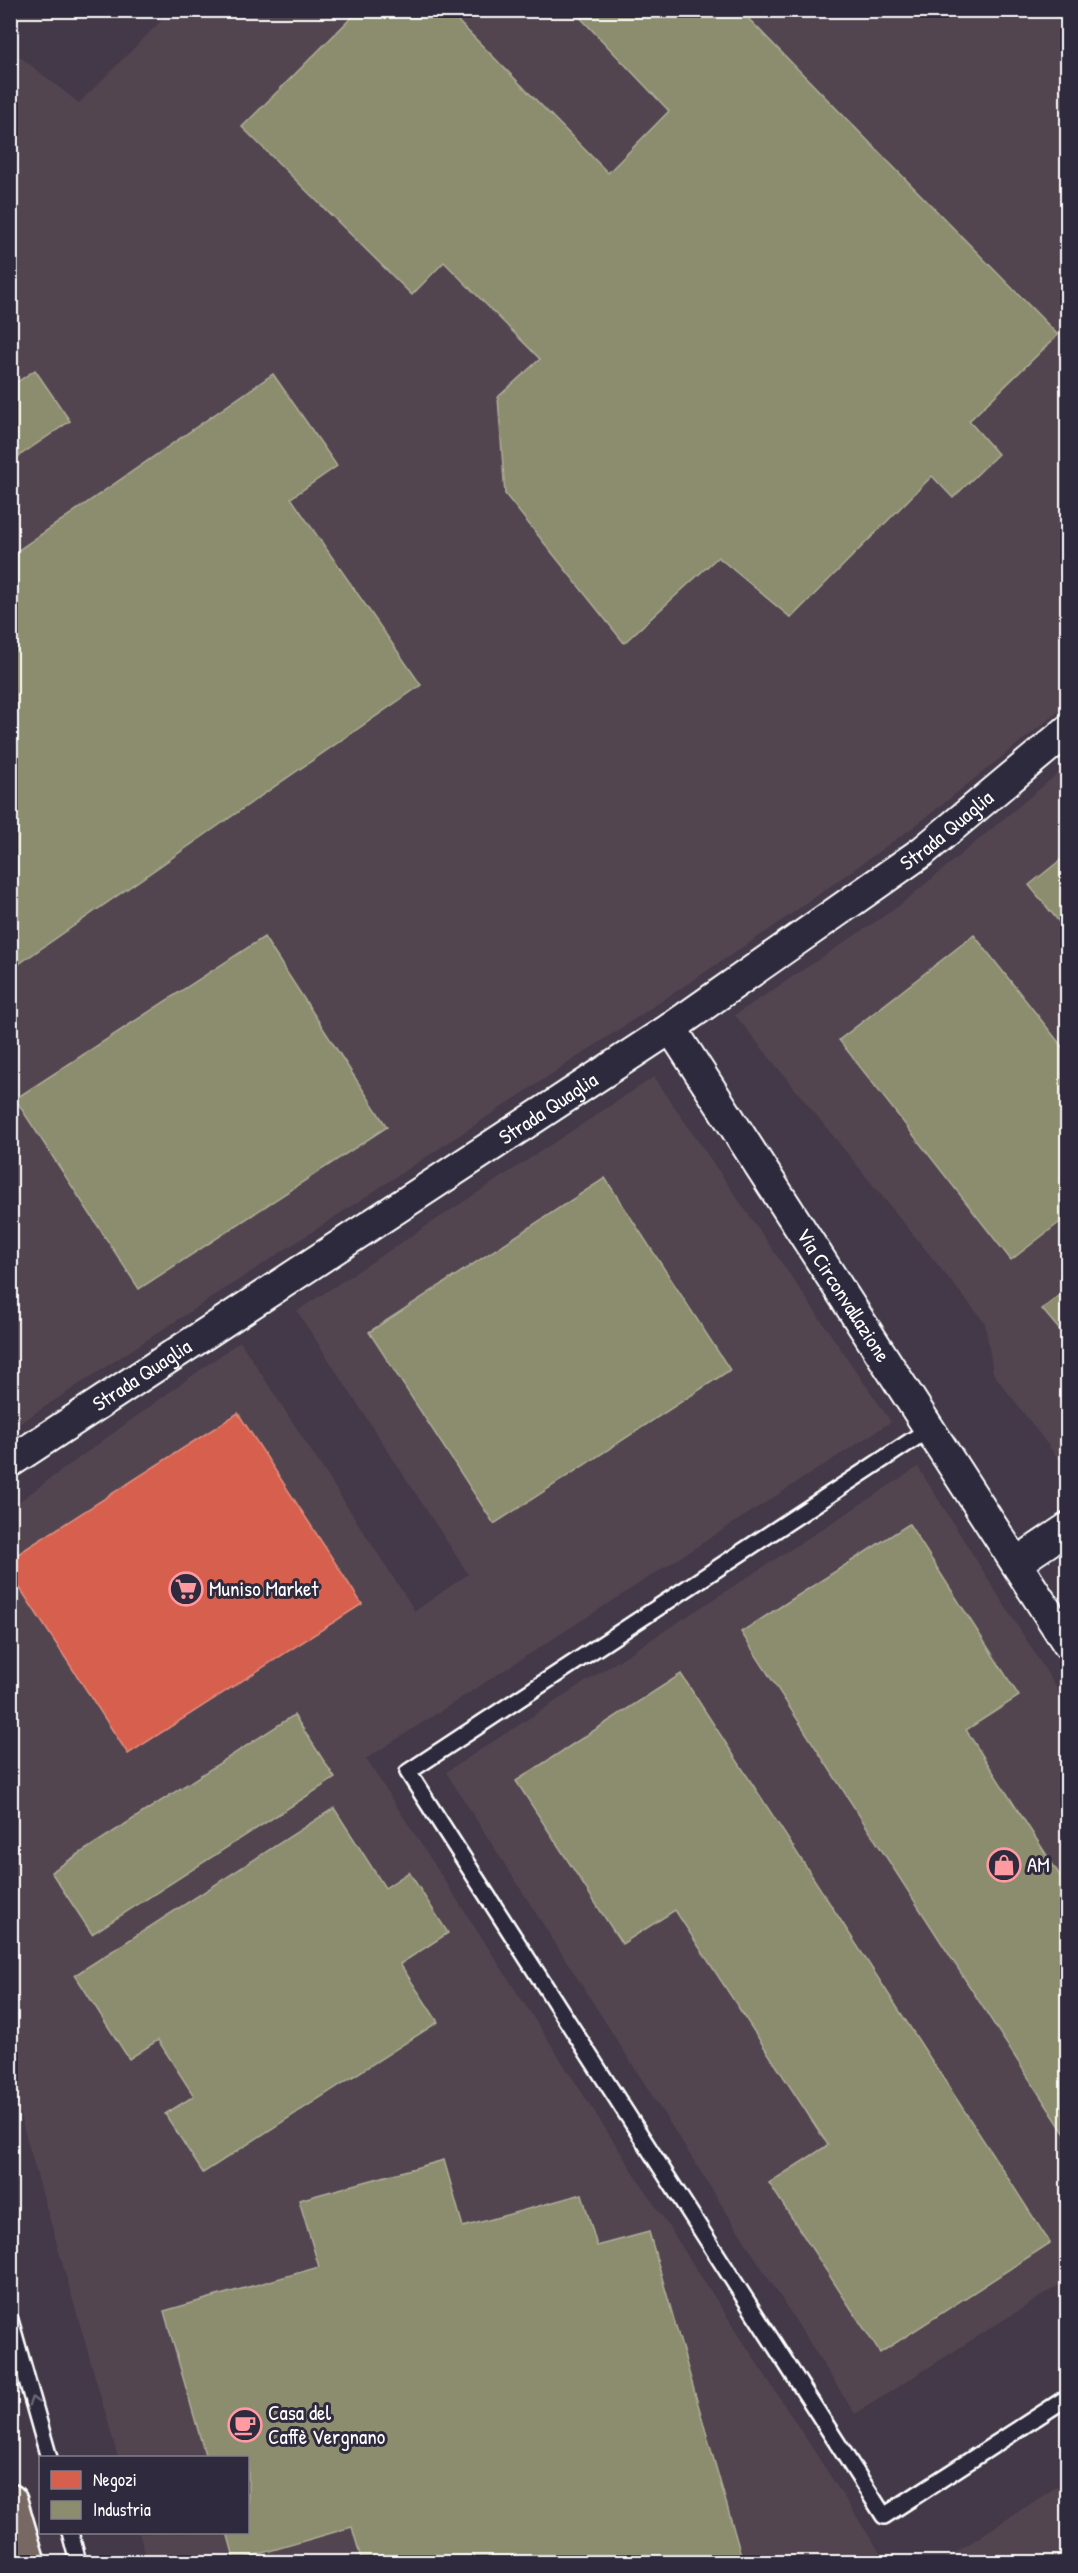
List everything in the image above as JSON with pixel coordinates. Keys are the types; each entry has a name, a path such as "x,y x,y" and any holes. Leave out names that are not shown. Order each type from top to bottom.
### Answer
{"main road":[{"path":"12,2513 28,2562"}],"street":[{"name":"Strada Quaglia","path":"10,1462 671,1028 922,852 1068,730"},
{"name":"Via Circonvallazione","path":"671,1028 1068,1644"},
{"path":"1016,1563 1068,1528"}],"lane":[{"path":"929,1429 408,1772 884,2516 1068,2397"},
{"path":"10,2320 49,2456"},
{"path":"71,2534 78,2562"}],"shaded area":[{"path":"171,11 1068,11 1067,705 919,823 770,929 11,1429 10,49 79,103"},
{"path":"1067,766 1067,1470 993,1373 985,1323 735,1015 899,906"},
{"path":"654,1077 891,1422 366,1759 886,2562 148,2562 139,2534 249,2534 249,2456 118,2456 11,2084 10,1508 240,1341 415,1611 468,1574 297,1311"},
{"path":"918,1467 1067,1705 1067,2280 855,2414 446,1772"},
{"path":"1067,2480 1067,2562 941,2562"}],"building: Negozi":[{"name":"Muniso Market","path":"238,1413 362,1604 128,1754 10,1573 10,1559"}],"building: Industria":[{"path":"359,10 447,10 608,173 669,111 573,10 740,10 1058,335 969,421 998,454 953,498 932,476 791,618 718,557 624,643 505,494 498,397 540,359 444,262 412,295 242,127"},
{"path":"35,370 70,421 10,462 10,387"},
{"path":"273,374 337,466 291,498 421,685 10,970 10,556"},
{"path":"1068,854 1068,933 1029,885"},
{"path":"974,935 1068,1054 1068,1216 1011,1260 839,1040"},
{"path":"264,937 387,1127 139,1289 15,1099"},
{"path":"605,1178 730,1370 494,1524 369,1332"},
{"path":"1068,1289 1068,1340 1042,1309"},
{"path":"909,1524 1019,1696 966,1730 1068,1888 1068,2139 741,1632"},
{"path":"681,1674 1050,2243 880,2353 769,2183 828,2145 675,1910 622,1944 516,1781"},
{"path":"294,1715 335,1778 92,1934 51,1872"},
{"path":"334,1808 385,1888 409,1872 448,1933 400,1964 438,2022 203,2173 165,2114 194,2096 158,2040 129,2059 75,1975"},
{"path":"444,2160 463,2227 582,2194 597,2246 649,2232 743,2562 362,2562 352,2527 235,2561 228,2534 249,2534 249,2456 205,2456 164,2311 319,2267 299,2200"}],"place":[{"name":"Muniso Market","path":"186,1589"},
{"name":"AM","path":"1004,1865"},
{"name":"Casa del Caffè Vergnano","path":"245,2425"}]}
